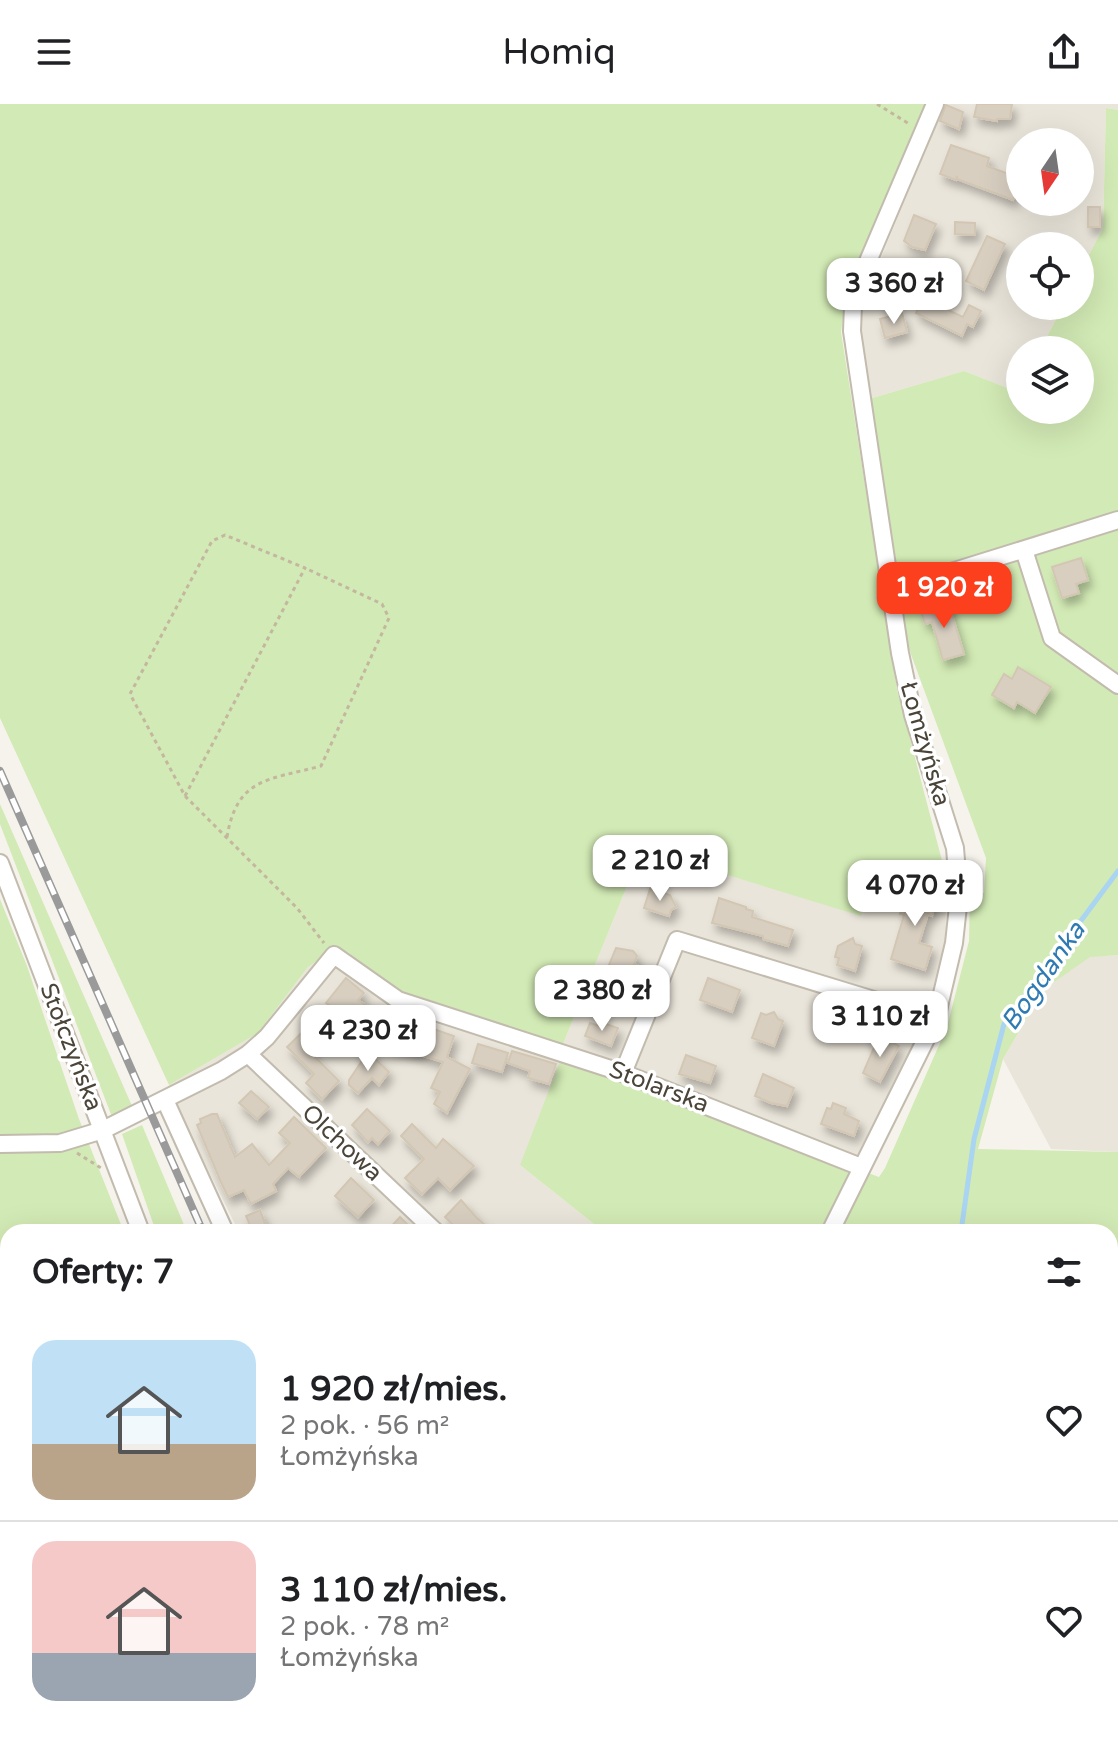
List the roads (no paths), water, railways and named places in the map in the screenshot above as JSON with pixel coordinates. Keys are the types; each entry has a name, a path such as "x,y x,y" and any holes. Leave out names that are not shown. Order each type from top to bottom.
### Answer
{"street":[{"name":"Łomżyńska","path":"834,1224 936,1019 954,943 958,871 955,848 913,715 890,591 852,331 853,305 860,280 935,104"},
{"path":"890,591 1118,520"},
{"path":"1024,550 1052,638 1118,685"},
{"name":"Stołczyńska","path":"0,863 138,1224"},
{"path":"623,1073 677,940 936,1019"},
{"name":"Stolarska","path":"248,1054 267,1037 334,955 398,1000 623,1073 861,1167"},
{"path":"0,1144 60,1143 103,1130 248,1054"},
{"name":"Olchowa","path":"248,1054 428,1224"},
{"path":"165,1100 221,1224"}],"waterway":[{"name":"Bogdanka","path":"962,1224 974,1139 1004,1024 1118,871"}],"railway":[{"path":"0,771 199,1224"}]}
